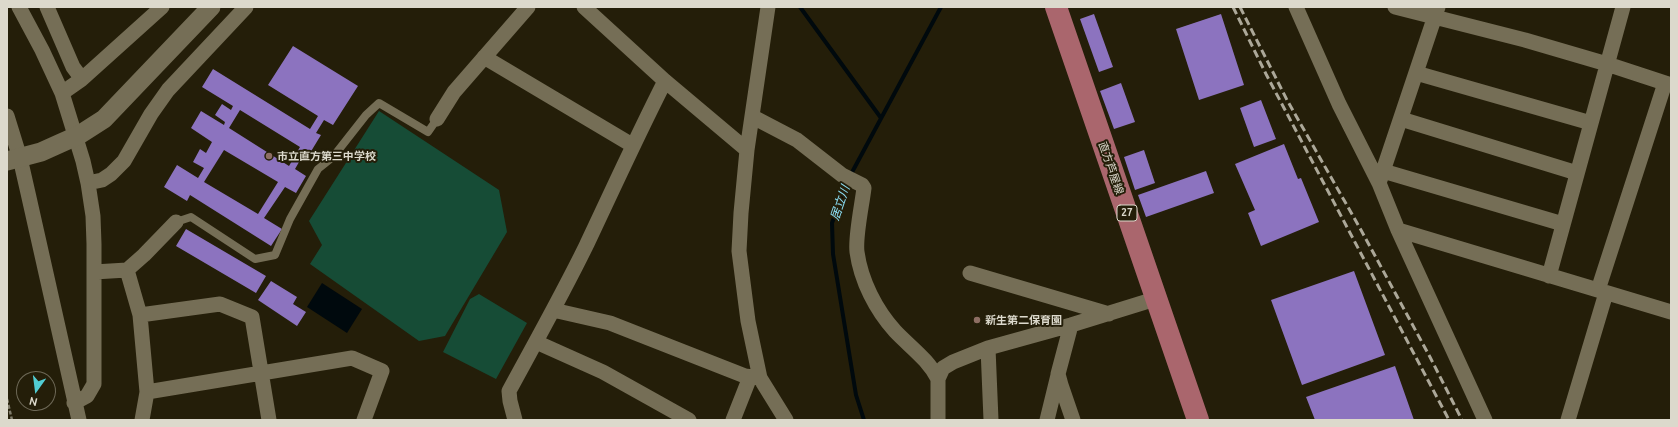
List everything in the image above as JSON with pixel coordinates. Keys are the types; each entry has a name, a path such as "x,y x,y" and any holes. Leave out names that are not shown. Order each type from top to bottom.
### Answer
{"main road":[{"name":"直方芦屋線","path":"1056,7 1155,299 1198,420"}],"street":[{"path":"19,7 42,50 62,93 83,161 93,216 94,384 87,396 74,404"},
{"path":"47,7 73,67 82,79"},
{"path":"62,93 82,79 161,7"},
{"path":"13,160 44,151 79,135 104,118 212,7"},
{"path":"88,183 102,180 111,174 124,161 151,114 168,90 246,7"},
{"path":"437,119 454,92 528,7"},
{"path":"584,7 665,81 748,150"},
{"path":"768,7 748,150 741,213 739,251 755,378 786,420"},
{"path":"1296,7 1339,104 1381,177 1398,230 1485,420"},
{"path":"1395,7 1436,13 1668,84 1602,292 1568,420"},
{"path":"1549,276 1606,64 1623,7"},
{"path":"1381,177 1436,13"},
{"path":"484,57 632,145"},
{"path":"1416,73 1591,123"},
{"path":"515,420 509,391 586,246 632,145 665,81"},
{"path":"7,116 13,160 79,420"},
{"path":"753,116 797,140 842,175 862,185 864,188 857,251 863,278 878,309 895,330 933,368 938,378 938,420"},
{"path":"1401,119 1577,173"},
{"path":"1381,177 1563,224"},
{"path":"94,272 127,270 176,222"},
{"path":"1398,230 1671,312"},
{"path":"127,270 140,315 147,392 142,420"},
{"path":"970,273 1109,314"},
{"path":"938,378 943,368 988,348 1109,314 1155,299"},
{"path":"140,315 220,304 252,317 270,420"},
{"path":"553,310 610,323 755,378"},
{"path":"1047,420 1071,325"},
{"path":"536,342 603,372 689,420"},
{"path":"988,348 991,420"},
{"path":"147,392 352,358 382,372 364,420"},
{"path":"1058,374 1073,420"},
{"path":"733,420 755,378"}],"lane":[{"path":"176,222 191,217 255,259 275,255 290,219 318,169 333,157 366,115 379,103 428,132 437,119"}],"path":[{"path":"7,399 12,420"}],"green space":[{"path":"379,111 499,190 507,232 445,336 419,341 310,264 322,245 309,221"},
{"path":"479,294 527,323 496,379 443,352 470,299"}],"shaded area":[{"path":"322,283 362,309 347,333 307,307"}],"building":[{"path":"1094,14 1113,67 1099,72 1080,19"},
{"path":"1221,14 1244,85 1199,100 1176,29"},
{"path":"293,46 358,86 333,125 324,120 316,133 321,135 310,153 306,150 295,169 306,176 296,193 285,187 264,218 282,229 271,246 190,195 187,201 164,187 177,165 198,178 204,168 193,162 200,149 206,153 212,142 191,128 201,111 224,125 225,122 215,115 222,104 231,110 233,106 202,87 213,69 310,129 318,116 268,85","holes":["240,110 300,147 289,166 229,128","224,150 278,182 258,214 204,182"]},
{"path":"1121,83 1135,122 1114,129 1100,91"},
{"path":"1261,100 1276,139 1254,147 1240,108"},
{"path":"1284,144 1298,179 1301,178 1319,222 1261,246 1248,213 1255,210 1235,164"},
{"path":"1144,150 1155,183 1135,190 1124,157"},
{"path":"1206,171 1214,193 1146,217 1138,195"},
{"path":"186,229 266,276 256,293 176,246"},
{"path":"1354,271 1385,355 1302,385 1271,300"},
{"path":"271,281 297,297 293,304 306,312 297,326 258,300"},
{"path":"1395,366 1414,420 1315,420 1306,397"}],"waterway":[{"path":"800,7 881,118"},
{"name":"居立川","path":"850,176 941,7"},
{"name":"居立川","path":"847,182 832,223 833,254 856,395 864,420"}],"railway":[{"path":"1233,7 1266,74 1449,420"},
{"path":"1240,7 1287,100 1361,230 1430,357 1462,420"}],"place":[{"name":"市立直方第三中学校","path":"269,156"},
{"name":"新生第二保育園","path":"977,320"}]}
